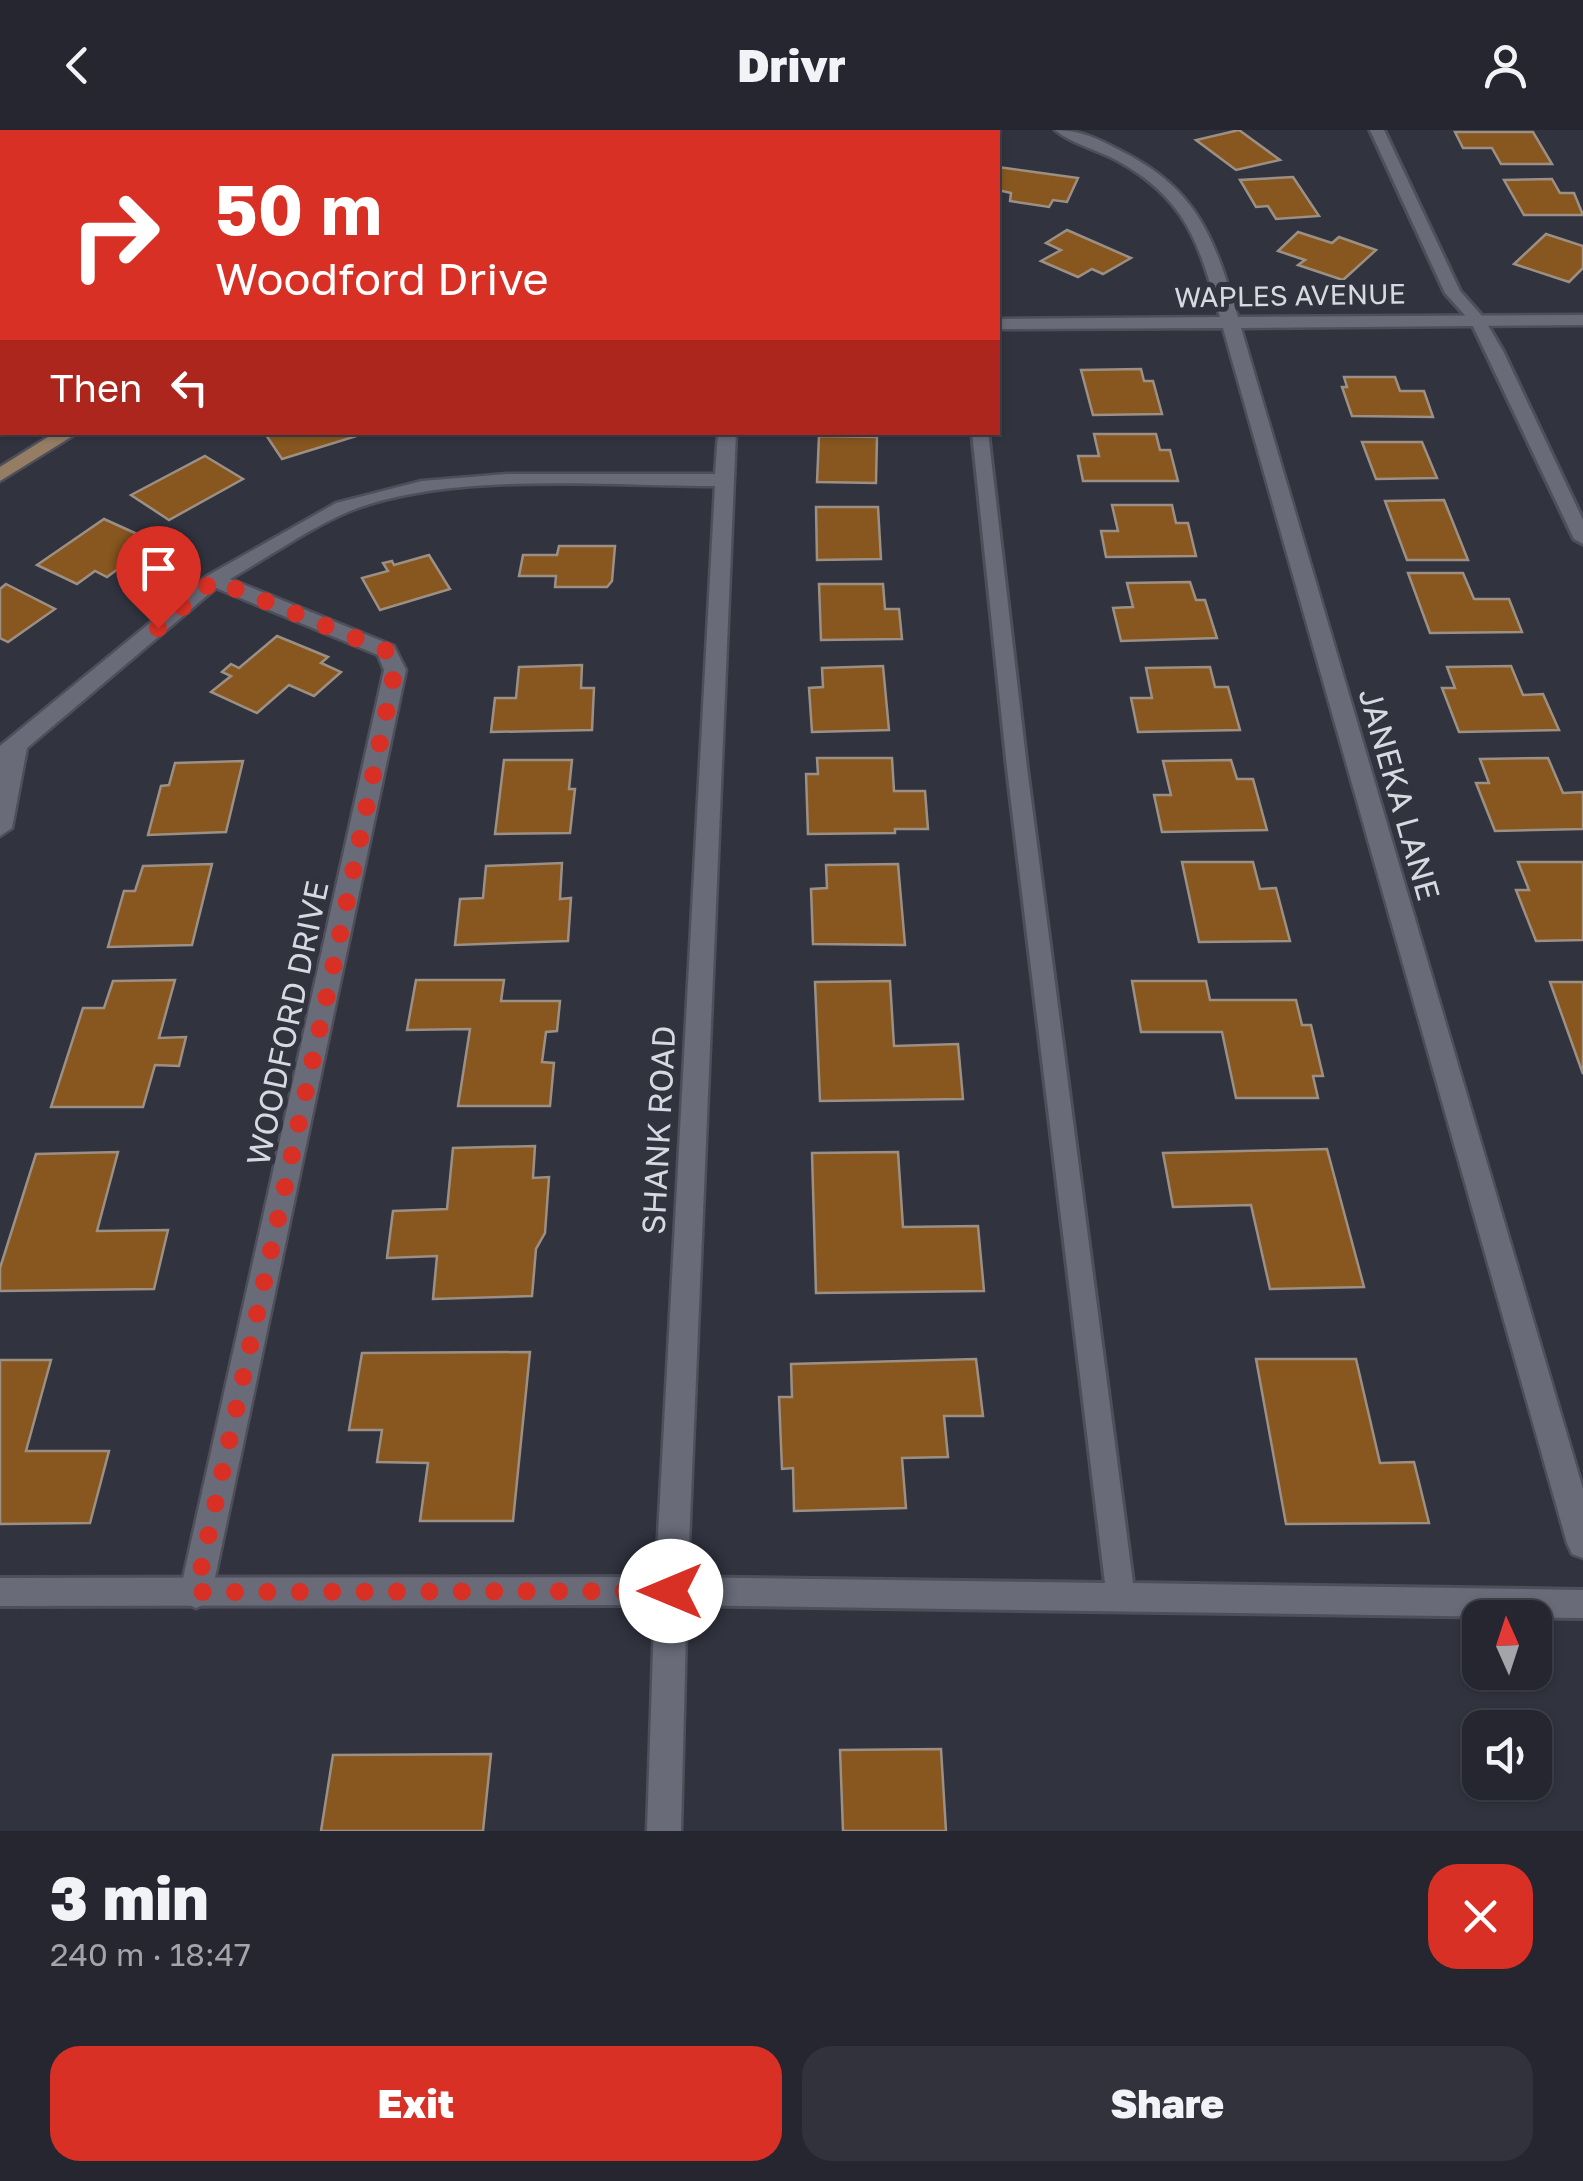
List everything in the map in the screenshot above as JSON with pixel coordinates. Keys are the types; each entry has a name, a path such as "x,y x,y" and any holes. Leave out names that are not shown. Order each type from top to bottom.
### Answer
{"street":[{"name":"JANEKA LANE","path":"1062,130 1118,152 1178,199 1199,228 1231,324 1583,1543"},
{"name":"WAPLES AVENUE","path":"1000,324 1583,320"},
{"path":"0,475 65,435"},
{"name":"SHANK ROAD","path":"664,1831 671,1591 727,435"},
{"path":"0,828 8,751 214,580 343,507 422,487 507,480 724,480"},
{"name":"WOODFORD DRIVE","path":"196,1592 395,670 387,651 214,580"}],"lane":[{"path":"1377,130 1454,293 1478,320 1583,539"},
{"path":"980,435 1017,768 1120,1600"},
{"path":"0,1592 671,1591 1583,1604"}],"building":[{"path":"1239,130 1280,160 1236,170 1196,140"},
{"path":"1455,132 1533,132 1552,164 1501,164 1492,148 1463,148"},
{"path":"1000,167 1078,178 1067,202 1053,200 1049,207 1010,201 1011,193 1000,190"},
{"path":"1293,177 1319,216 1276,219 1268,206 1256,207 1240,180"},
{"path":"1552,179 1560,193 1574,193 1583,215 1524,215 1504,180"},
{"path":"1067,230 1131,258 1103,274 1092,269 1078,277 1041,261 1061,250 1046,243"},
{"path":"1298,232 1332,243 1339,237 1376,250 1343,280 1298,265 1305,260 1278,251"},
{"path":"1546,234 1583,246 1583,268 1569,282 1514,264"},
{"path":"1141,369 1144,381 1153,381 1162,414 1093,415 1081,370"},
{"path":"1344,377 1395,377 1400,391 1424,391 1433,417 1352,416 1342,387 1347,387"},
{"path":"1094,434 1156,434 1160,450 1170,450 1178,481 1083,481 1078,456 1099,456"},
{"path":"266,435 360,435 282,459"},
{"path":"819,436 877,437 876,483 817,482"},
{"path":"1362,442 1422,442 1437,478 1376,479"},
{"path":"205,456 243,479 169,520 131,495"},
{"path":"1444,500 1468,560 1407,560 1385,501"},
{"path":"1112,505 1172,505 1176,523 1188,523 1196,556 1106,557 1101,531 1118,531"},
{"path":"816,507 878,507 881,559 817,560"},
{"path":"104,519 155,542 107,577 95,571 77,584 37,565"},
{"path":"559,546 615,546 612,581 607,587 555,587 556,576 519,576 523,555 557,555"},
{"path":"429,555 450,589 380,610 362,578 388,571 383,563 392,561 394,565"},
{"path":"1408,573 1463,573 1474,599 1509,599 1522,632 1430,633"},
{"path":"1190,582 1196,600 1205,600 1217,638 1121,641 1113,608 1133,607 1127,583"},
{"path":"6,584 55,609 8,642 0,638 0,589"},
{"path":"819,584 883,584 885,609 899,609 902,639 821,640"},
{"path":"277,636 328,657 321,663 341,672 314,696 289,685 257,713 211,692 231,676 222,672 231,664 239,668"},
{"path":"582,665 581,688 594,688 592,730 491,732 495,698 516,698 519,667"},
{"path":"883,666 889,730 812,732 809,688 823,687 822,668"},
{"path":"1511,666 1523,695 1543,694 1559,730 1459,732 1442,688 1455,688 1447,667"},
{"path":"1210,667 1215,687 1228,687 1240,730 1138,732 1131,698 1152,698 1146,668"},
{"path":"817,758 892,758 894,791 925,791 928,829 808,834 806,774 818,774"},
{"path":"1548,758 1563,793 1583,792 1583,829 1495,831 1476,783 1489,783 1480,759"},
{"path":"504,760 572,760 569,789 575,789 570,833 495,834"},
{"path":"1231,760 1237,779 1253,779 1267,830 1162,832 1154,795 1171,795 1163,761"},
{"path":"243,761 226,832 148,835 161,786 169,785 175,763"},
{"path":"1182,862 1253,862 1260,889 1276,888 1290,941 1199,942"},
{"path":"1518,862 1583,862 1583,940 1536,941 1516,890 1529,890"},
{"path":"562,863 560,899 571,898 568,941 455,945 460,899 483,898 486,866"},
{"path":"212,864 192,945 108,947 124,891 135,891 143,866"},
{"path":"898,864 905,945 813,944 811,889 827,888 826,865"},
{"path":"175,980 159,1038 186,1037 179,1066 155,1065 143,1107 51,1107 83,1008 104,1008 113,981"},
{"path":"416,980 504,980 501,1001 560,1001 557,1031 546,1032 542,1062 554,1063 550,1106 458,1106 470,1029 407,1030"},
{"path":"890,981 894,1046 958,1044 963,1099 820,1101 815,982"},
{"path":"1132,981 1206,981 1210,1000 1296,1000 1302,1025 1311,1025 1323,1076 1313,1076 1318,1098 1236,1098 1222,1032 1141,1032"},
{"path":"1550,982 1583,982 1583,1074"},
{"path":"535,1146 533,1178 549,1177 545,1233 536,1249 532,1296 433,1299 437,1256 387,1258 393,1211 447,1209 453,1148"},
{"path":"1327,1149 1364,1287 1270,1289 1251,1205 1173,1207 1163,1153"},
{"path":"118,1152 97,1231 168,1230 154,1289 0,1291 0,1268 36,1154"},
{"path":"898,1152 903,1227 978,1226 984,1291 816,1293 812,1153"},
{"path":"530,1352 513,1521 420,1521 428,1463 377,1462 382,1430 349,1430 362,1353"},
{"path":"976,1359 983,1416 944,1416 948,1457 902,1458 906,1508 794,1511 793,1468 782,1469 779,1397 792,1397 791,1364"},
{"path":"1256,1359 1356,1359 1380,1463 1414,1462 1429,1523 1286,1524"},
{"path":"0,1360 51,1360 26,1451 109,1451 90,1523 0,1524"},
{"path":"941,1749 946,1831 843,1831 840,1750"},
{"path":"491,1754 483,1831 321,1831 333,1755"}],"route":[{"path":"158,628 214,580 387,651 395,670 196,1592 671,1591"}]}
